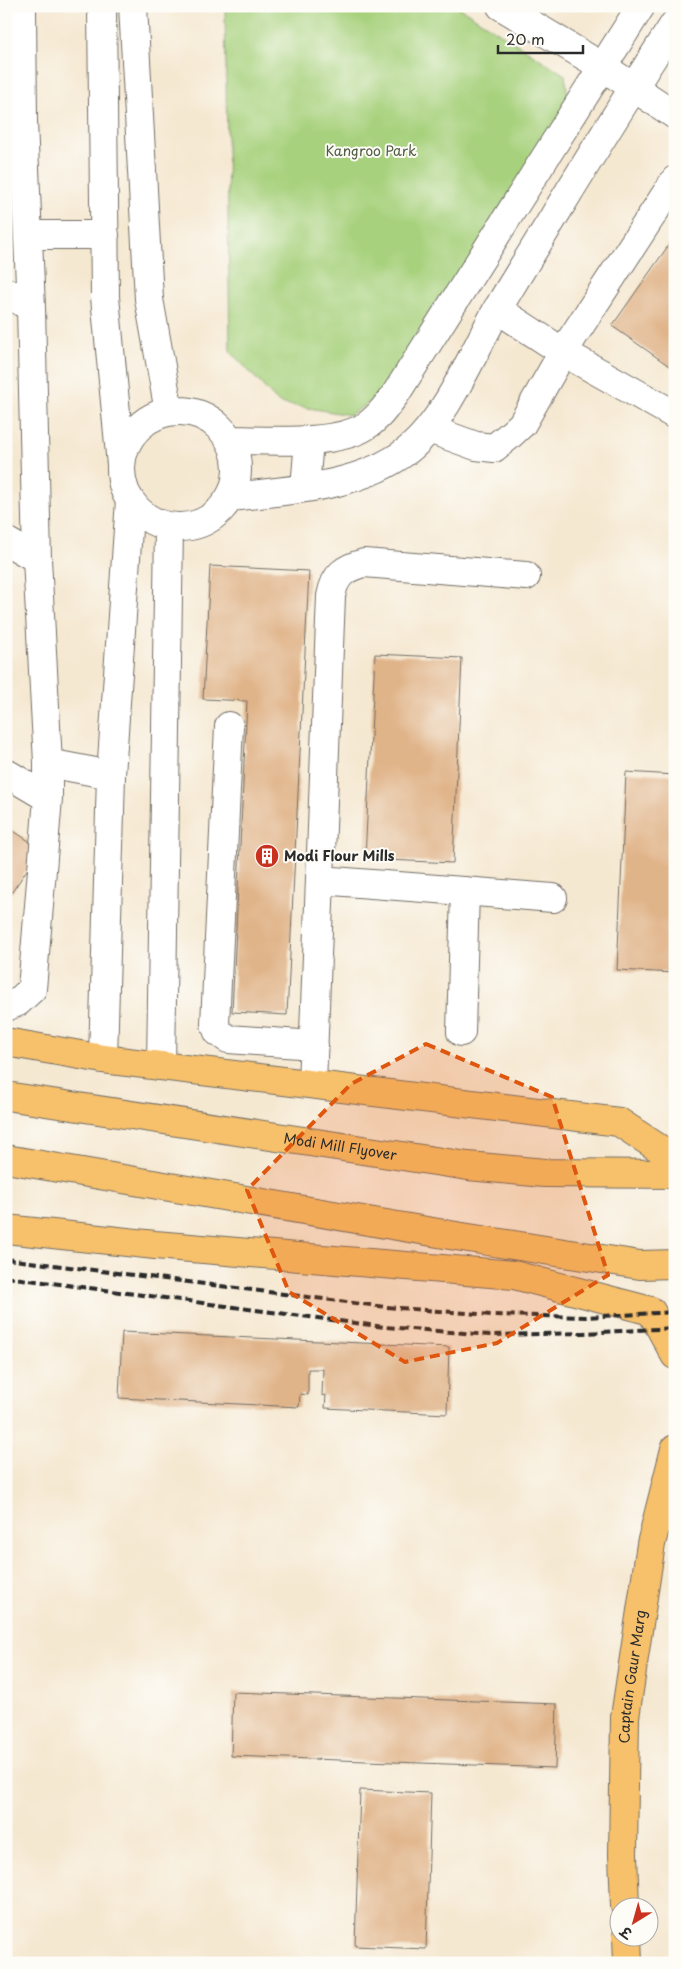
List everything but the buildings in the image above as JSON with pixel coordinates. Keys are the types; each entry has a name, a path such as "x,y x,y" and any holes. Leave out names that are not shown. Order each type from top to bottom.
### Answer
{"main road":[{"path":"6,1042 103,1059 619,1122 675,1159"},
{"name":"Modi Mill Flyover","path":"6,1096 468,1166 545,1173 675,1174"},
{"path":"6,1159 456,1236 640,1265 675,1264"},
{"path":"6,1229 155,1245 514,1275 651,1311 675,1355"},
{"path":"569,1288 640,1265"},
{"name":"Captain Gaur Marg","path":"625,1896 623,1854 625,1717 651,1544 675,1449"},
{"path":"627,1946 628,1963"}],"lane":[{"path":"6,1007 18,1002 32,989 48,798 48,762 37,559 28,235 15,117 22,6"},
{"path":"102,6 105,297 121,474 130,500 135,507 149,518 169,527 185,527 203,522 220,512 231,497 237,481 238,464 230,440 208,418 189,411 169,412 144,422 127,443 121,465"},
{"path":"133,6 149,300 169,412"},
{"path":"501,6 603,67 675,115"},
{"path":"230,440 309,440 350,434 380,416 641,6"},
{"path":"231,497 305,488 355,477 384,465 409,449 429,428 454,391 497,309 675,23"},
{"path":"429,428 476,446 494,448 522,424 563,352 675,180"},
{"path":"28,235 105,235"},
{"path":"6,292 31,308"},
{"path":"105,297 149,300"},
{"path":"497,309 563,352 675,415"},
{"path":"305,488 309,440"},
{"path":"103,1059 111,775 130,500"},
{"path":"161,1066 169,527"},
{"path":"6,541 37,559"},
{"path":"312,1084 333,584 340,574 350,567 364,563 526,576"},
{"path":"229,726 215,1024 218,1032 228,1039 314,1045"},
{"path":"48,762 111,775"},
{"path":"6,773 48,798"},
{"path":"320,880 553,898"},
{"path":"461,1032 465,891"}],"highlighted area":[{"path":"426,1044 552,1097 608,1275 497,1343 405,1362 289,1292 247,1190 351,1084"}],"green space":[{"name":"Kangroo Park","path":"225,6 457,6 565,75 570,112 386,392 350,415 279,403 230,351"}],"railway":[{"path":"6,1259 386,1307 492,1315 585,1317 675,1312"},
{"path":"6,1277 385,1327 490,1335 584,1333 675,1328"}],"place":[{"name":"Modi Flour Mills","path":"267,856"}]}
